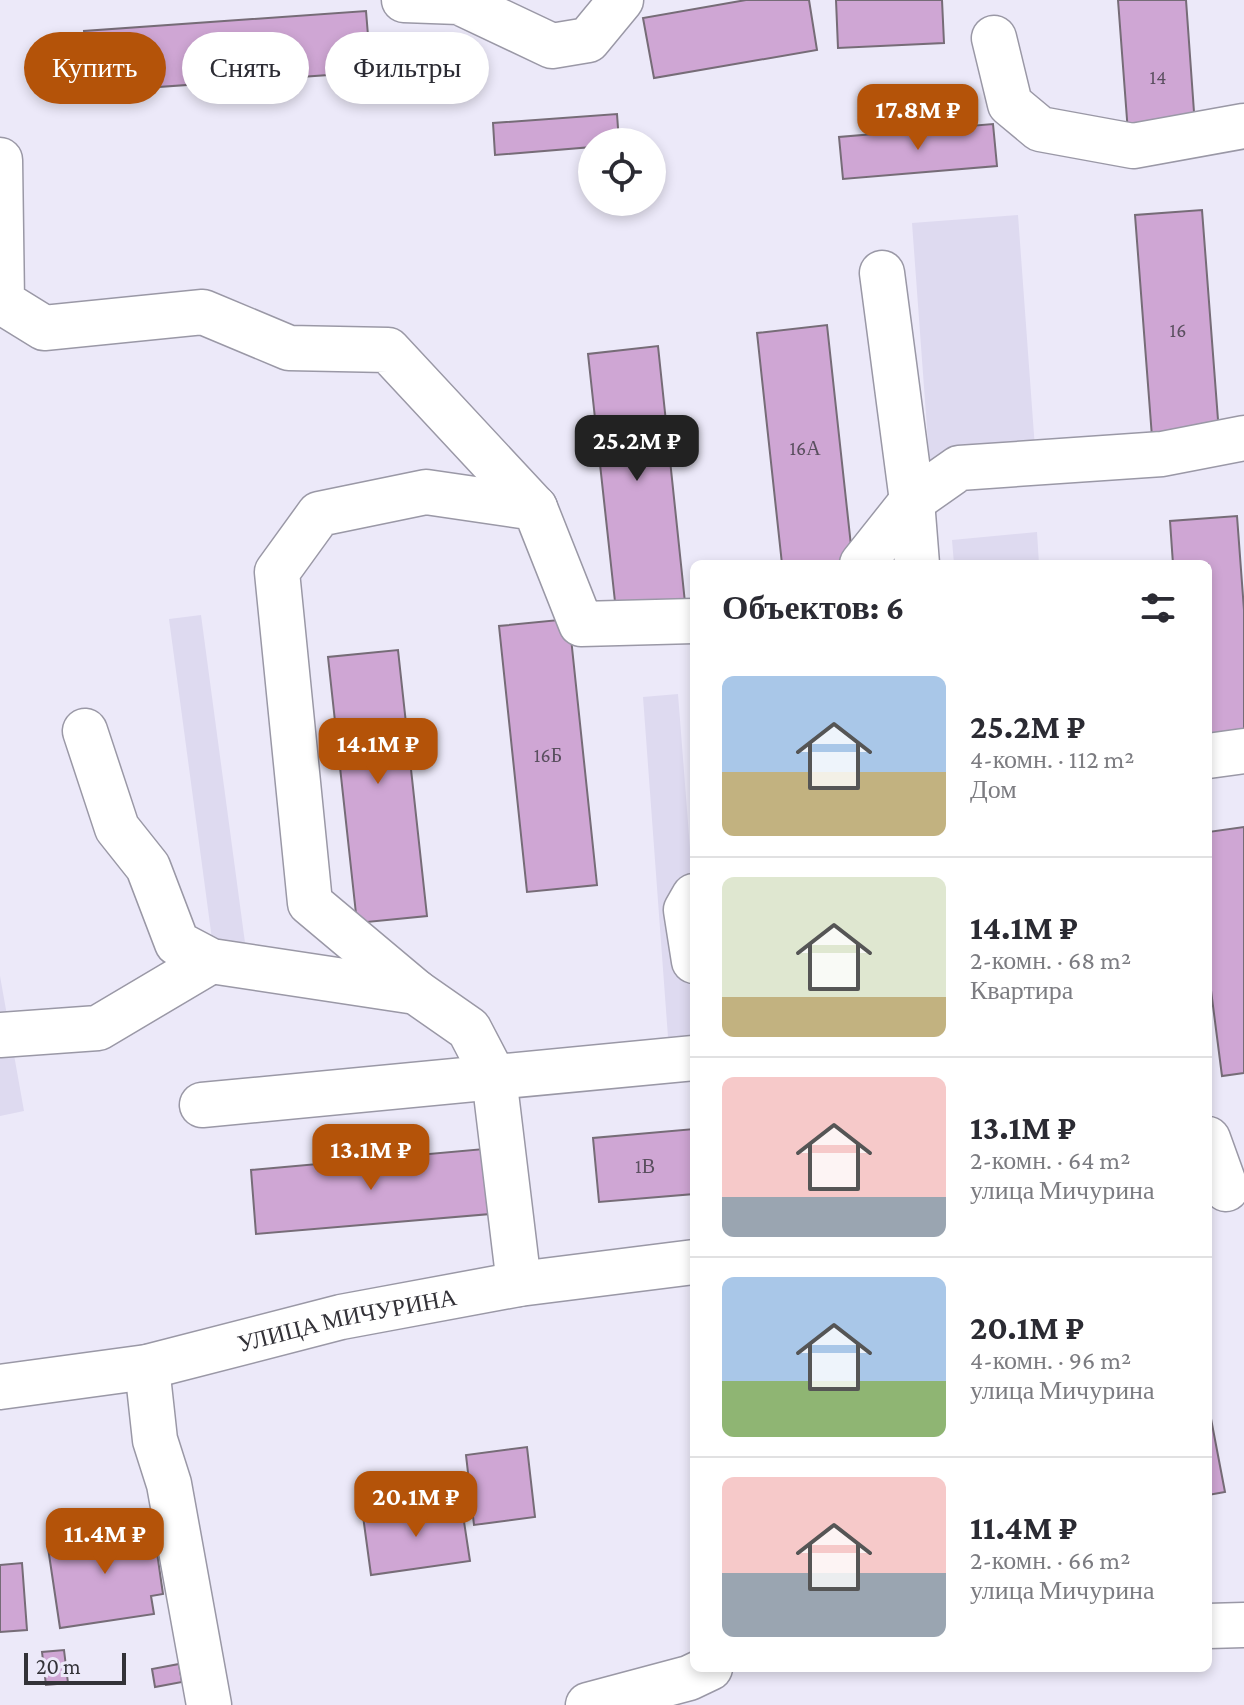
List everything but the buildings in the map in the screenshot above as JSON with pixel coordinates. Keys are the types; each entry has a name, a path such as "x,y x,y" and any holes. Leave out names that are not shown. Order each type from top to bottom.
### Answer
{"street":[{"path":"404,0 459,2 552,46 588,40 621,0"},
{"path":"994,38 1010,104 1040,129 1133,146 1244,126"},
{"path":"0,160 1,301 44,328 203,312 289,348 388,350 535,508 581,624 690,621"},
{"path":"882,273 912,501 917,560"},
{"path":"865,560 912,501 959,468 1162,454 1244,438"},
{"path":"519,1284 494,1077 469,1029 416,992 310,903 277,572 319,514 426,492 535,508"},
{"path":"85,731 117,828 148,867 177,943 211,961 416,992"},
{"path":"1212,755 1244,751"},
{"path":"690,903 686,910 690,936"},
{"path":"0,1035 98,1028 211,961"},
{"path":"202,1105 690,1058"},
{"path":"1212,1150 1226,1189"},
{"name":"УЛИЦА МИЧУРИНА","path":"0,1387 147,1367 341,1317 519,1284 690,1263"},
{"path":"147,1367 155,1440 169,1484 209,1705"},
{"path":"1212,1626 1244,1625"},
{"path":"588,1705 702,1672"}],"shaded area":[{"path":"1018,215 1037,476 931,483 912,223"},
{"path":"1037,532 1039,560 954,560 952,540"},
{"path":"201,615 248,965 216,969 169,619"},
{"path":"678,694 690,848 690,1035 668,1037 643,697"},
{"path":"0,976 24,1111 0,1116"}]}
